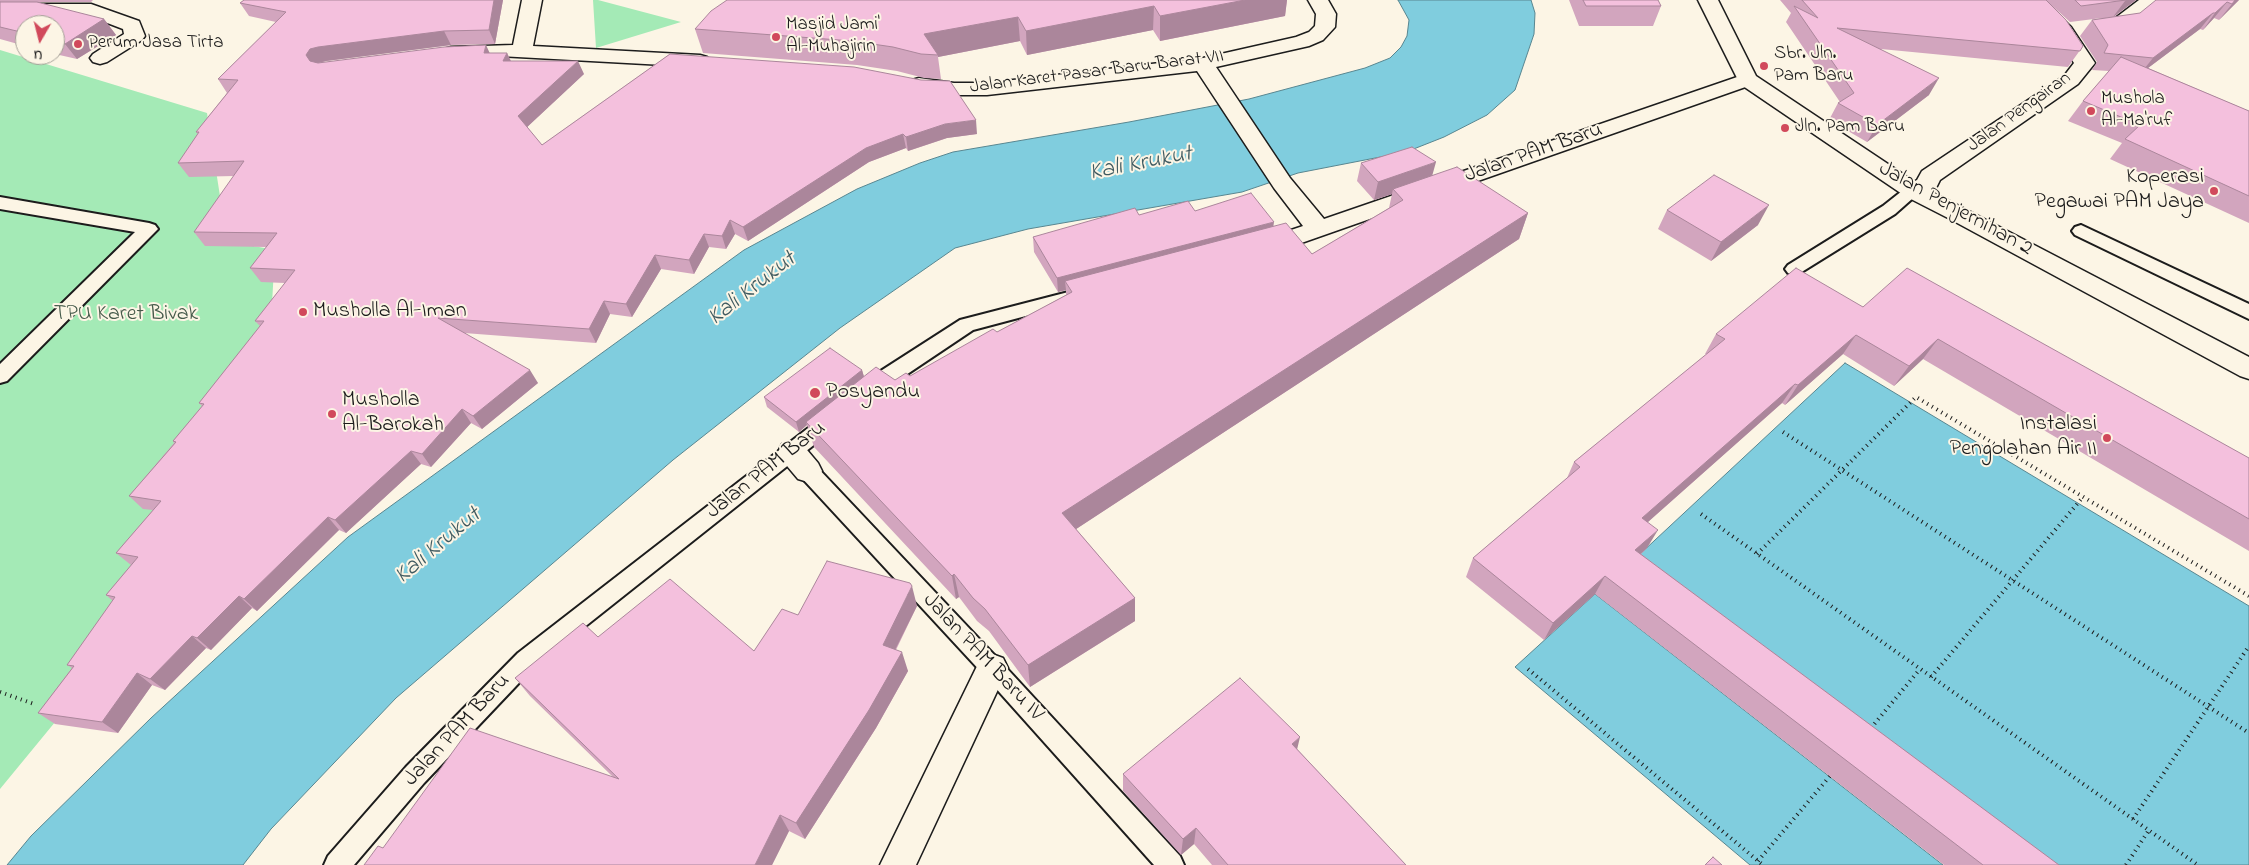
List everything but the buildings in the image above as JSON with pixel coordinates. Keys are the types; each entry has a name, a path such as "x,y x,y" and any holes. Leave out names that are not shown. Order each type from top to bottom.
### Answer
{"street":[{"path":"522,51 532,0"},
{"name":"Jalan Karet Pasar Baru Barat VII","path":"897,79 924,86 987,89 1202,64 1302,42 1316,36 1325,27 1326,14 1318,0"},
{"path":"1708,0 1747,80"},
{"name":"Jalan Pengairan","path":"1913,191 1927,185 1930,176 2071,80 2085,63 2064,32 2032,0"},
{"path":"2064,32 2120,24 2152,0"},
{"path":"0,10 98,5 132,25 135,30 135,36 100,58"},
{"path":"683,60 701,40"},
{"path":"433,56 498,50 722,63"},
{"path":"1202,64 1282,184 1319,229"},
{"name":"Jalan Penjernihan 2","path":"1747,80 1913,191 1964,216 2249,369"},
{"name":"Jalan PAM Baru","path":"1281,242 1747,80"},
{"path":"898,865 992,668"}],"lane":[{"path":"1794,269 1889,210 1913,191"},
{"path":"0,203 149,229 0,376"},
{"path":"2081,231 2249,312"},
{"name":"Jalan PAM Baru","path":"337,865 415,775 526,660 800,461 849,406 883,379 967,325 1100,290"},
{"name":"Jalan PAM Baru IV","path":"800,461 1171,865"}],"path":[{"path":"1757,554 1916,397 2249,596"},
{"path":"1783,432 2249,733"},
{"path":"1931,677 2083,497"},
{"path":"1701,514 2198,865"},
{"path":"2133,819 2249,646"},
{"path":"1528,668 1763,865"},
{"path":"1870,729 1920,669"},
{"path":"0,692 34,704"},
{"path":"1758,861 1830,776"},
{"path":"2126,865 2149,830"}],"green space":[{"path":"593,0 598,0 681,22 596,48"},
{"name":"TPU Karet Bivak","path":"0,50 15,55 15,65 49,65 207,113 227,241 275,250 272,304 88,682 0,789"}],"water":[{"name":"Kali Krukut","path":"1398,0 1531,0 1535,13 1534,34 1515,90 1487,115 1444,137 1406,152 1298,173 1242,192 1028,229 955,248 840,328 673,460 396,698 271,829 243,865 7,865 31,836 151,718 348,537 744,250 857,189 920,163 953,152 1249,99 1365,68 1390,58 1401,47 1407,36 1409,20"},
{"path":"1845,363 2249,606 2249,865 2017,865 1625,568"},
{"path":"1595,594 1943,865 1750,865 1515,667"}],"place":[{"name":"Masjid Jami' Al-Muhajirin","path":"776,37"},
{"name":"Perum Jasa Tirta","path":"78,44"},
{"name":"Sbr. Jln. Pam Baru","path":"1764,66"},
{"name":"Mushola Al-Ma'ruf","path":"2091,111"},
{"name":"Jln. Pam Baru","path":"1785,128"},
{"name":"Koperasi Pegawai PAM Jaya","path":"2214,191"},
{"name":"Musholla Al-Iman","path":"303,312"},
{"name":"Posyandu","path":"815,393"},
{"name":"Musholla Al-Barokah","path":"332,414"},
{"name":"Instalasi Pengolahan Air II","path":"2107,438"}]}
